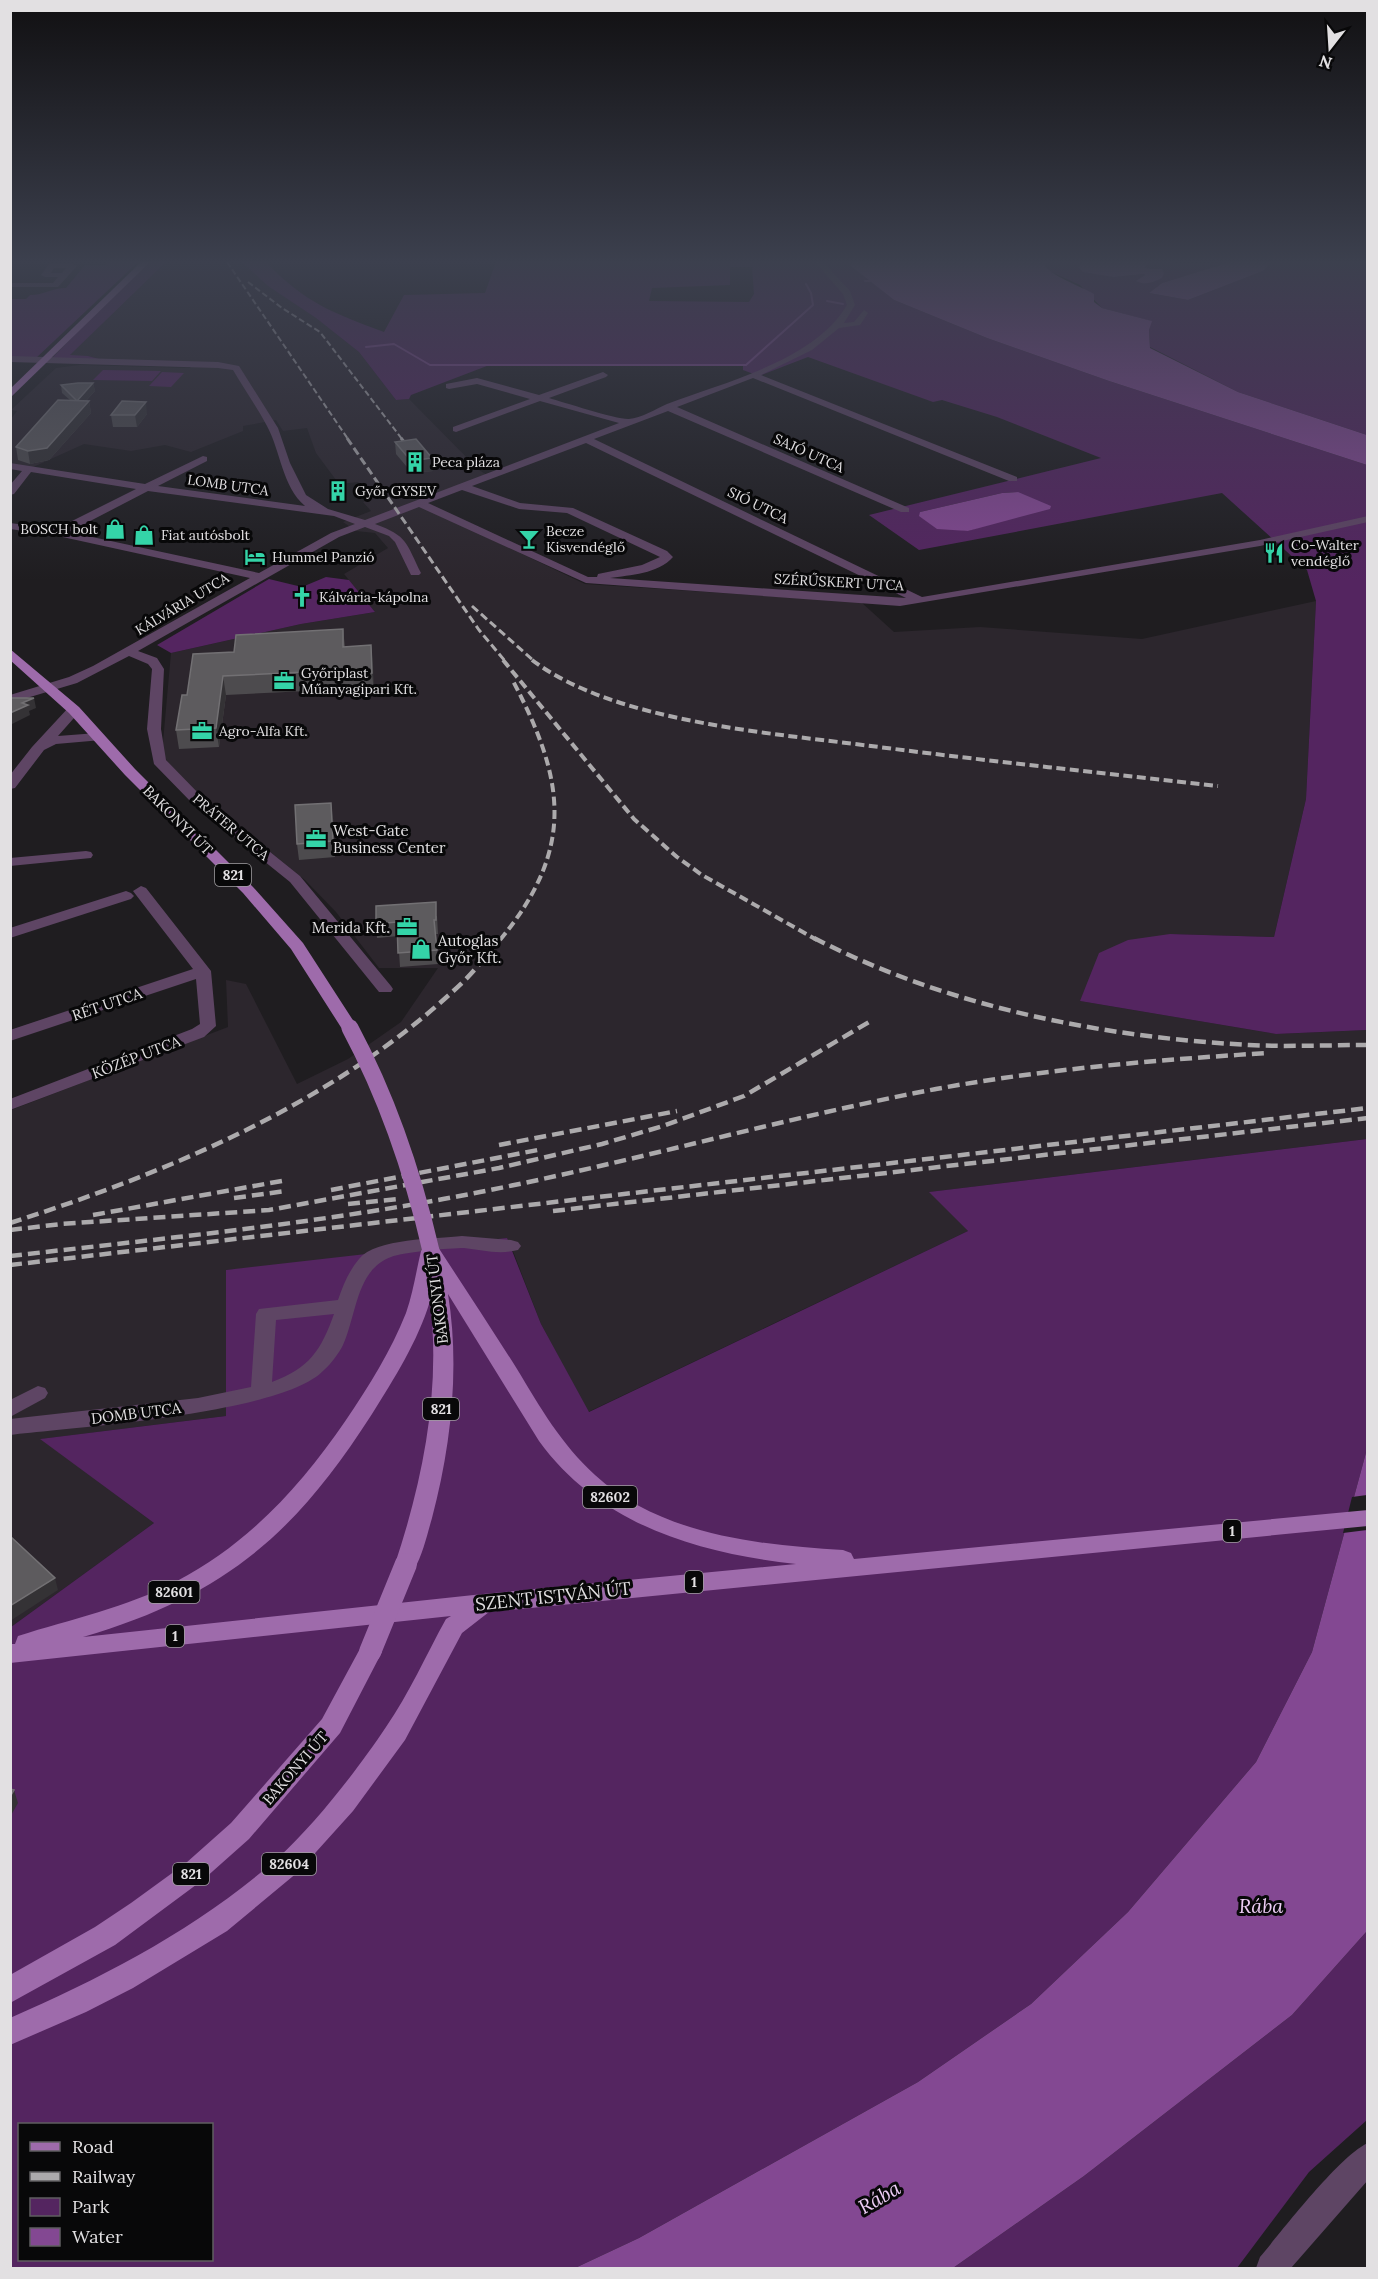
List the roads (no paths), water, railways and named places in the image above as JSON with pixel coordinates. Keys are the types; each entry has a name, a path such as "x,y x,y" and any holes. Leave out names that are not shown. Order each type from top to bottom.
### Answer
{"main road":[{"path":"10,395 38,368"},
{"name":"BAKONYI ÚT","path":"10,653 74,710 97,737 272,917 324,985 374,1071 390,1110 418,1194 431,1251 442,1323 441,1411 417,1532 370,1652 352,1691 331,1726 240,1831 195,1871 105,1936 10,1990"},
{"name":"82602","path":"431,1251 544,1431 578,1472 617,1503 668,1528 727,1545 793,1556 904,1562"},
{"name":"82601","path":"10,1647 100,1622 138,1608 203,1576 237,1556 290,1510 338,1448 386,1376 417,1311 431,1251"},
{"name":"SZENT ISTVÁN ÚT","path":"10,1654 483,1603 1368,1518"},
{"name":"82604","path":"10,2032 66,2008 123,1979 217,1922 289,1864 344,1803 396,1733 454,1626 483,1603"},
{"path":"10,1978 61,1962"}],"street":[{"path":"236,368 273,428 285,463 302,497 309,504 336,513"},
{"name":"KÁLVÁRIA UTCA","path":"10,699 91,672 130,652 258,576 363,522 768,368"},
{"path":"456,429 603,375"},
{"path":"753,375 1013,479"},
{"path":"449,386 477,381 626,422"},
{"name":"SAJÓ UTCA","path":"668,407 905,510"},
{"name":"SIÓ UTCA","path":"584,438 919,600"},
{"path":"58,533 203,459"},
{"name":"LOMB UTCA","path":"10,466 145,488 336,513 393,534 400,541 415,573"},
{"path":"10,492 28,470"},
{"path":"461,486 519,506 569,510 663,553 667,557 652,566 585,580"},
{"name":"SZÉRŰSKERT UTCA","path":"417,502 585,580 876,602 919,600 1260,543 1368,519"},
{"path":"10,526 58,533 258,576"},
{"name":"PRÁTER UTCA","path":"130,652 153,661 158,669 154,729 159,761 198,801 294,879 385,989"},
{"path":"10,785 37,750 74,710"},
{"path":"37,750 53,740 97,737"},
{"path":"10,862 86,855"},
{"path":"10,933 133,893 203,971"},
{"name":"RÉT UTCA","path":"10,1036 203,971"},
{"name":"KÖZÉP UTCA","path":"10,1105 198,1033 208,1026 203,971"},
{"name":"DOMB UTCA","path":"10,1427 198,1406 287,1384 316,1367 333,1345 355,1280 367,1261 389,1250 462,1242 511,1246"},
{"path":"261,1392 266,1314 345,1305"},
{"path":"10,1410 38,1393"},
{"path":"1271,2268 1324,2205 1368,2158"}],"water":[{"path":"1073,368 1191,368 1238,392 1367,435 1367,465"},
{"path":"1018,492 1051,506 1050,509 968,531 937,529 919,516 920,512 1002,493"},
{"name":"Rába","path":"1367,1449 1367,1931 1292,2015 1084,2176 953,2268 575,2268 639,2238 918,2082 1031,2004 1128,1912 1256,1762 1312,1652"}],"railway":[{"path":"300,368 348,439"},
{"path":"348,368 402,439"},
{"path":"347,438 479,630 505,661"},
{"path":"401,438 405,443"},
{"path":"472,606 534,661"},
{"path":"503,660 634,819 677,857 702,875 817,940"},
{"path":"532,660 566,681 606,698 649,711 695,721 787,736 1218,786"},
{"path":"500,940 525,907 541,875 551,844 554,813 552,782 544,750 513,681"},
{"path":"10,1223 133,1180 193,1155 309,1096 364,1062 416,1023 465,980 501,938"},
{"path":"814,938 918,983 971,1000 1081,1026 1137,1035 1249,1045 1368,1045"},
{"path":"10,1230 61,1224 269,1210 499,1168 602,1144 663,1126 744,1096 869,1022"},
{"path":"10,1256 246,1229 422,1203 537,1180 822,1113 977,1082 1101,1066 1267,1053"},
{"path":"10,1265 1368,1108"},
{"path":"499,1145 677,1111"},
{"path":"553,1211 1368,1118"},
{"path":"331,1190 543,1149"},
{"path":"93,1215 287,1180"},
{"path":"234,1198 286,1191"},
{"path":"348,1204 398,1199"}],"place":[{"name":"Peca pláza","path":"415,462"},
{"name":"Győr GYSEV","path":"338,491"},
{"name":"BOSCH bolt","path":"115,529"},
{"name":"Fiat autósbolt","path":"144,535"},
{"name":"Becze Kisvendéglő","path":"529,539"},
{"name":"Co-Walter vendéglő","path":"1274,553"},
{"name":"Hummel Panzió","path":"255,557"},
{"name":"Kálvária-kápolna","path":"302,597"},
{"name":"Győriplast Műanyagipari Kft.","path":"284,681"},
{"name":"Agro-Alfa Kft.","path":"202,731"},
{"name":"West-Gate Business Center","path":"316,839"},
{"name":"Merida Kft.","path":"407,927"},
{"name":"Autoglas Győr Kft.","path":"421,949"}]}
